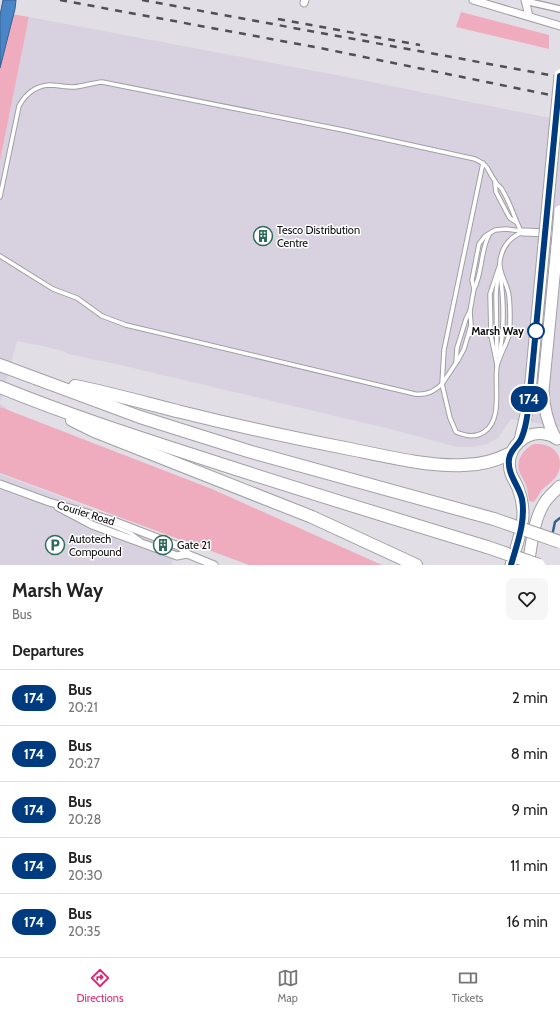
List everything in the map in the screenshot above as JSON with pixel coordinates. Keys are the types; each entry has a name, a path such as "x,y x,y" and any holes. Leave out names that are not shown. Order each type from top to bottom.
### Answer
{"highway":[{"path":"0,365 140,417 248,451 494,519 560,542"},
{"path":"38,379 106,392 187,414 301,439 417,461 464,465 484,462 503,457 511,453"},
{"path":"0,387 149,441 487,547 539,565"},
{"path":"30,399 94,431 312,517 416,565"}],"main road":[{"path":"520,440 529,402 560,75"},
{"path":"558,440 550,427 545,413 543,391 560,211"},
{"path":"512,565 523,516 522,499 510,470 509,459 511,453 520,440 529,435 547,434 558,440"},
{"path":"528,565 536,521 540,511 548,498 560,486"}],"street":[{"path":"473,0 560,26"},
{"path":"525,0 532,17"},
{"path":"525,0 560,9"},
{"path":"522,232 551,233 558,241"},
{"name":"Courier Road","path":"0,484 73,511 111,520 181,547 194,561 214,565"},
{"name":"Courier Road","path":"73,511 103,530 177,556 187,554"}],"lane":[{"path":"0,197 19,106 24,98 31,91 49,85 74,87 102,82 343,130 475,159 487,166 495,182 496,192 508,215 516,222 522,232"},
{"path":"483,163 444,350 442,384 450,418 456,432 465,435 477,436 490,428 495,418 497,366 496,294 499,266 501,254 505,246 511,238 522,232"},
{"path":"474,289 472,280 481,240 495,230 506,229 522,232"},
{"path":"0,256 54,289 77,298 102,316 126,325 415,394 429,394 442,384 464,349 472,324 470,312 474,289 478,280 485,245 490,233"},
{"path":"497,366 503,336 503,294 499,266"},
{"path":"497,366 509,336 509,294 499,266"},
{"path":"497,366 491,336 490,294 499,266"},
{"path":"456,363 457,348 466,319 470,312"},
{"path":"468,336 471,332 478,331 491,336"},
{"path":"73,511 130,533 152,547"},
{"path":"73,511 94,519"},
{"path":"130,533 155,537"}],"shaded area":[{"path":"0,12 29,17 0,161"},
{"path":"461,12 549,35 549,49 456,27"},
{"path":"29,17 347,77 560,120 560,427 511,419 498,438 487,444 474,447 457,447 394,430 17,341 0,404 0,161"},
{"path":"0,404 7,408 0,450"},
{"path":"0,407 212,489 382,565 249,565 0,473"},
{"path":"534,444 544,445 555,450 558,454 560,469 551,482 541,491 534,502 529,501 527,487 519,469 519,460 523,452"},
{"path":"0,474 180,542 171,565 0,565"}],"water":[{"path":"3,0 16,0 0,68 0,15"}],"waterway":[{"path":"552,536 555,522 560,518"}],"railway":[{"path":"60,0 320,48 560,97"},
{"path":"142,0 560,77"},
{"path":"278,19 420,45"}],"bus line":[{"name":"174","path":"511,565 522,521 523,507 518,486 511,474 509,459 514,447 520,440 529,402 560,76"}],"place":[{"name":"Tesco Distribution Centre","path":"263,236"},
{"name":"Marsh Way","path":"536,331"},
{"name":"Autotech Compound","path":"55,545"},
{"name":"Gate 21","path":"163,545"}]}
